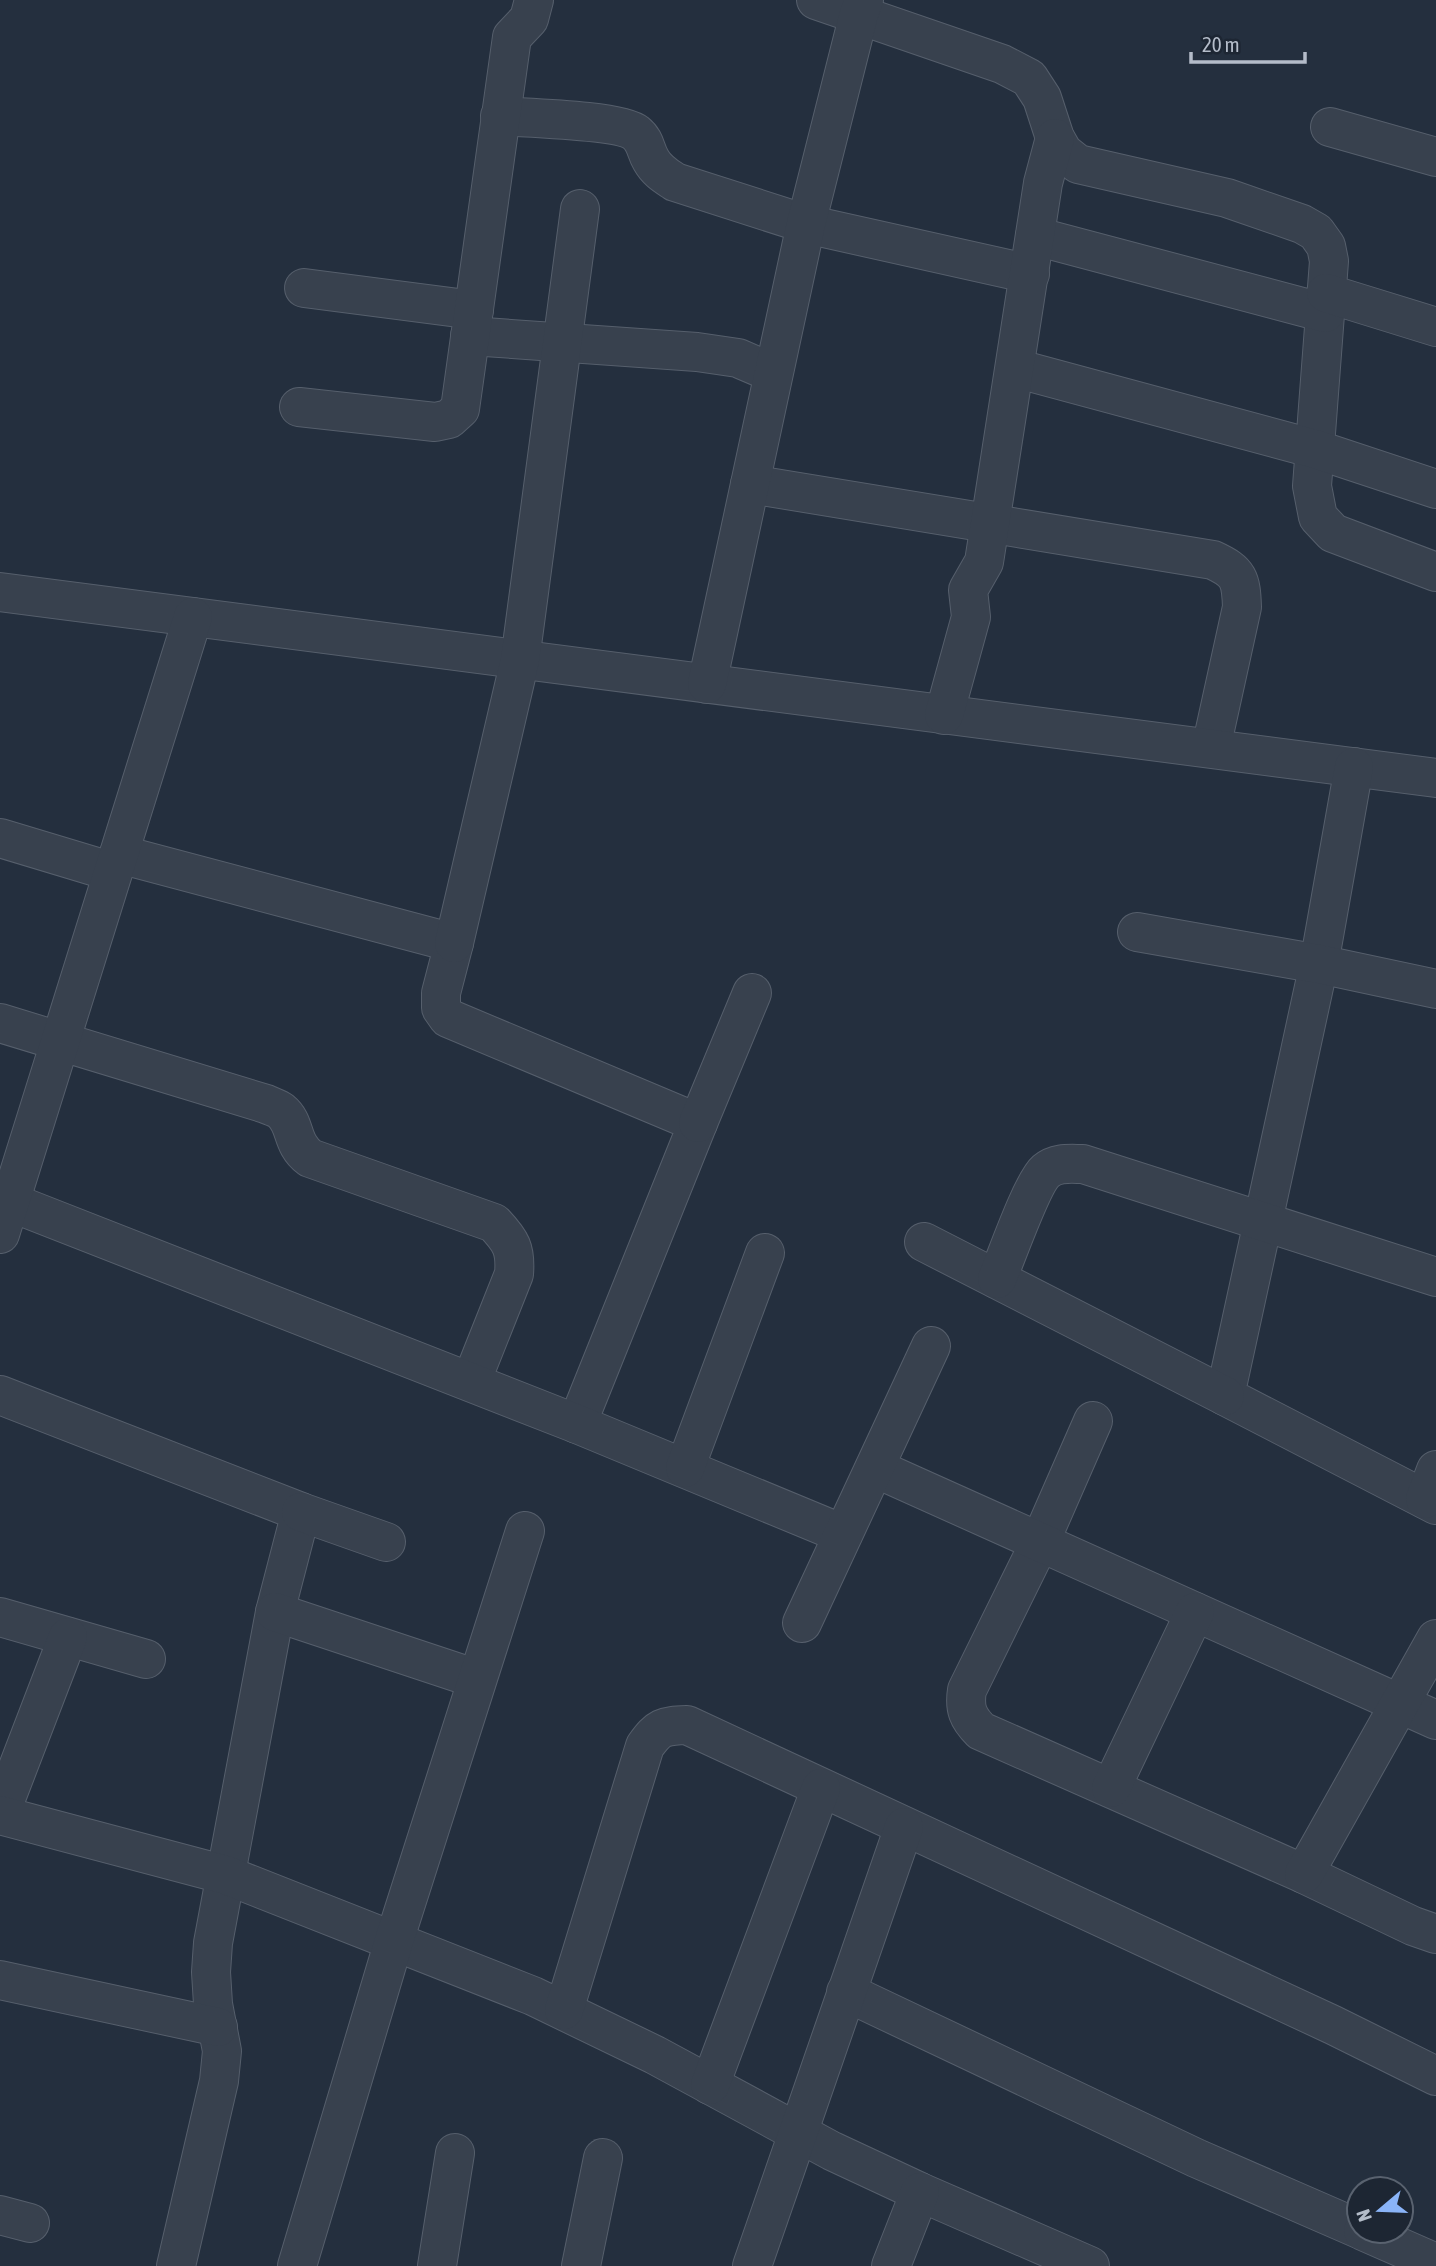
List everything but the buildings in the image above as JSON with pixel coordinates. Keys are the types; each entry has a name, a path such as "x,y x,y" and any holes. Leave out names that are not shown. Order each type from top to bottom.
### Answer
{"street":[{"path":"299,407 435,422 449,419 460,408 512,37 529,19 534,0"},
{"path":"816,0 862,7 1002,64 1029,79 1042,98 1055,138 1063,152 1079,164 1227,198 1303,224 1316,232 1326,246 1329,261 1312,486 1318,517 1333,533 1436,572"},
{"path":"706,684 806,224 862,7"},
{"path":"500,116 613,125 634,131 646,142 650,159 659,172 675,182 806,224 1030,274"},
{"path":"1330,127 1436,157"},
{"path":"944,715 971,617 968,590 984,562 1046,165 1055,138"},
{"path":"580,209 520,660 441,993 441,1008 447,1018 698,1124"},
{"path":"1035,236 1436,327"},
{"path":"304,288 563,344 697,352 738,358 773,373"},
{"path":"1015,368 1315,449 1436,489"},
{"path":"750,484 1213,561 1232,569 1241,586 1242,607 1211,748"},
{"path":"0,592 1436,778"},
{"path":"193,617 61,1042 3,1211 471,1382 843,1534"},
{"path":"1225,1396 1319,964 1354,767"},
{"path":"0,838 454,943"},
{"path":"1137,932 1319,964 1436,989"},
{"path":"577,1424 752,993"},
{"path":"0,1023 266,1104 281,1111 290,1124 300,1151 310,1158 494,1223 508,1237 515,1255 514,1274 471,1382"},
{"path":"997,1279 1035,1188 1046,1171 1060,1164 1083,1164 1436,1277"},
{"path":"924,1242 1225,1396 1432,1491"},
{"path":"685,1468 765,1253"},
{"path":"802,1623 931,1346"},
{"path":"0,1395 301,1513 386,1542"},
{"path":"1093,1421 1040,1542 967,1690 965,1704 968,1718 981,1731 1436,1934"},
{"path":"875,1468 1436,1720"},
{"path":"176,2266 219,2081 222,2051 213,2004 213,1943 275,1612 301,1513"},
{"path":"297,2266 394,1941 524,1531"},
{"path":"275,1612 477,1679"},
{"path":"1111,1788 1195,1612"},
{"path":"0,1617 146,1659"},
{"path":"68,1637 0,1815 226,1875 564,2010 797,2132 920,2192 1090,2266"},
{"path":"1304,1874 1436,1639"},
{"path":"564,2010 645,1746 657,1730 687,1725 1333,2025 1436,2076"},
{"path":"710,2085 821,1788"},
{"path":"752,2266 904,1827"},
{"path":"0,1980 218,2027"},
{"path":"846,1992 1196,2158 1345,2223"},
{"path":"437,2266 455,2153"},
{"path":"581,2266 603,2158"},
{"path":"891,2266 920,2192"},
{"path":"1395,2245 1436,2263"}]}
